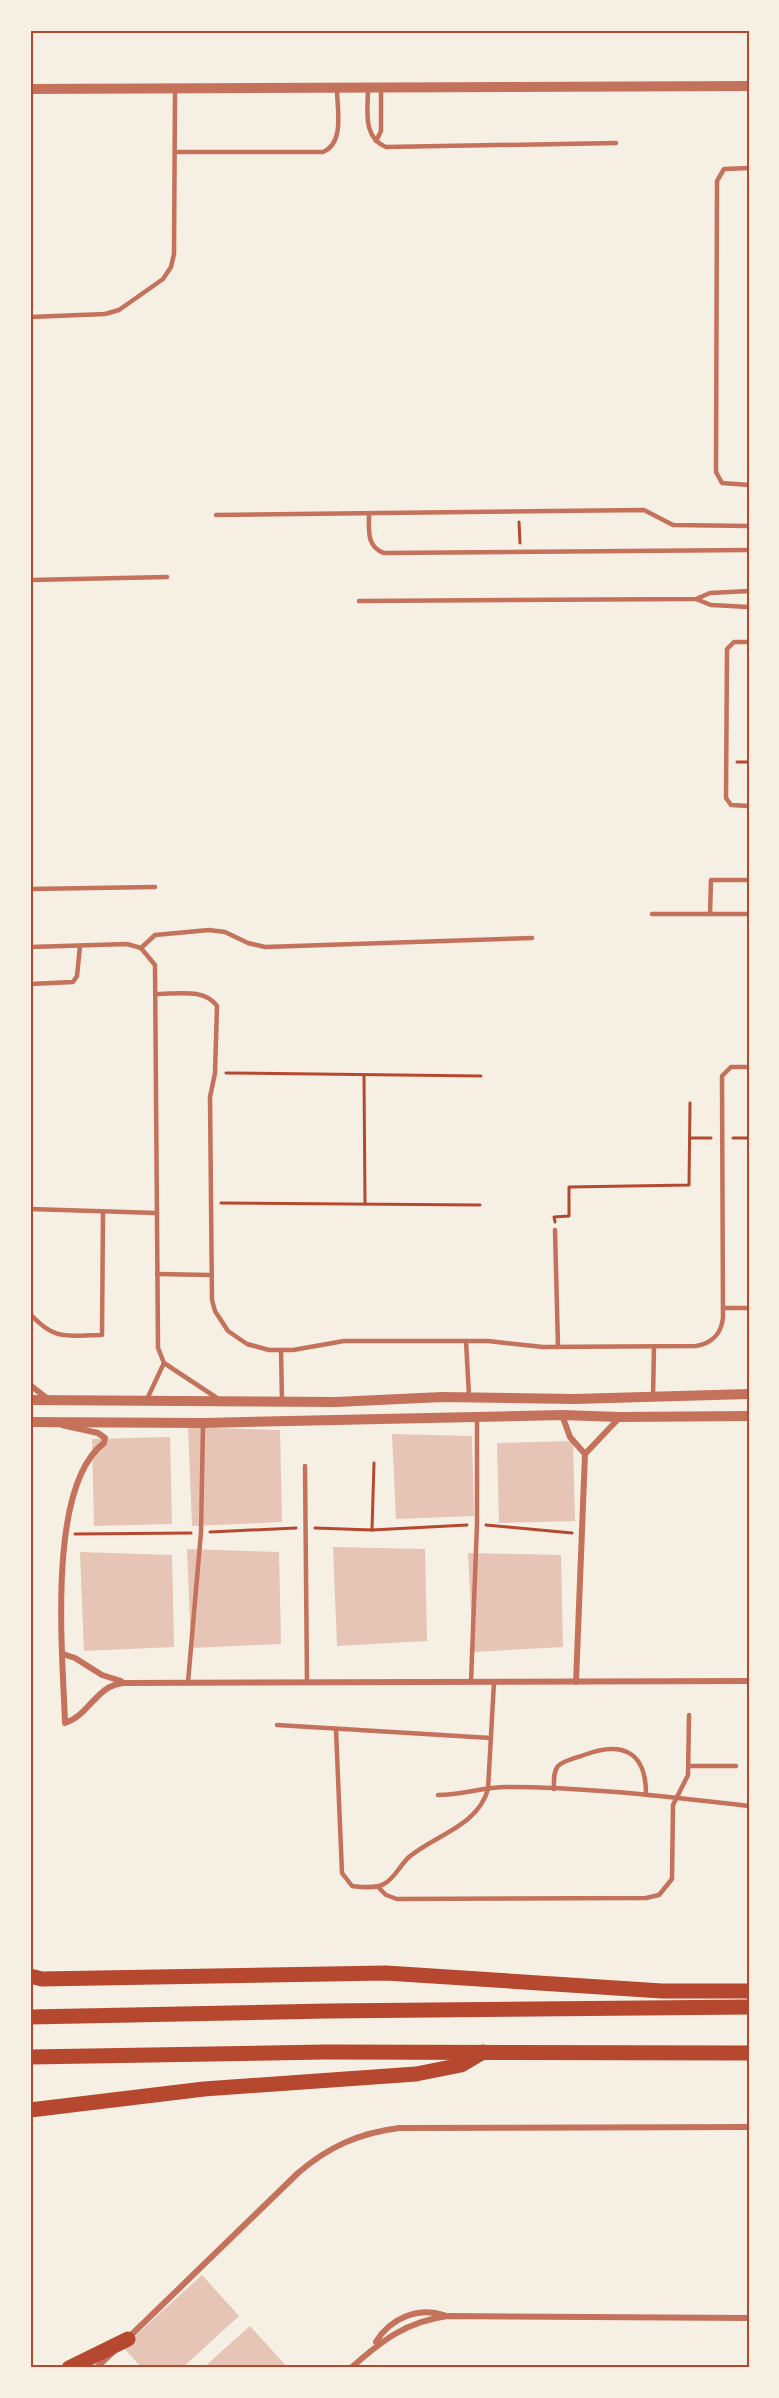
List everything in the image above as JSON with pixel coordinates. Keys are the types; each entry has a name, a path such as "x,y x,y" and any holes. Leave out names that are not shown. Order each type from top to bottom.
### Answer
{"highway":[{"path":"30,1976 42,1979 386,1973 591,1988 749,1991"},
{"path":"30,2017 328,2010 749,2007"},
{"path":"30,2110 204,2089 416,2074 461,2065 483,2052"},
{"path":"30,2057 483,2052 749,2053"},
{"path":"69,2368 128,2339"}],"street":[{"path":"30,89 175,91 749,86"},
{"path":"30,1384 51,1401"},
{"path":"30,1400 282,1401 653,1398 749,1394"},
{"path":"562,1415 576,1407 621,1398"},
{"path":"562,1415 570,1437 585,1454"},
{"path":"30,1422 204,1423 562,1415 620,1418 749,1416"},
{"path":"576,1682 585,1454 620,1418"},
{"path":"57,1423 73,1429 98,1433 105,1438 104,1443 92,1452 85,1462 74,1493 66,1535 62,1583 65,1723 80,1716 106,1688 124,1683 749,1681"},
{"path":"63,1654 75,1658 102,1675 124,1683"},
{"path":"96,2368 312,2161 328,2150 362,2135 399,2128 749,2127"},
{"path":"351,2368 374,2347 408,2325 448,2316 749,2318"}],"lane":[{"path":"176,152 323,152 332,146 337,135 337,88"},
{"path":"368,88 368,129 376,141 386,147 616,143"},
{"path":"376,141 381,131 381,88"},
{"path":"30,318 112,313 126,307 163,279 171,267 174,254 175,91"},
{"path":"749,168 724,169 717,181 716,414 717,476 726,484 749,485"},
{"path":"216,515 644,510 674,525 749,526"},
{"path":"369,513 370,542 373,547 384,553 749,550"},
{"path":"30,580 167,577"},
{"path":"696,599 710,592 749,591"},
{"path":"359,601 696,599 711,605 749,607"},
{"path":"749,642 734,642 727,649 726,798 731,805 749,806"},
{"path":"711,914 711,880 749,880"},
{"path":"30,889 155,887"},
{"path":"652,914 749,914"},
{"path":"141,948 155,935 209,930 225,932 248,944 265,946 532,938"},
{"path":"30,947 127,944 141,948 155,964 158,1348 164,1363 219,1399"},
{"path":"30,984 73,982 77,976 80,946"},
{"path":"157,994 200,994 213,1000 219,1014 215,1073 210,1097 210,1275 215,1311 228,1331 247,1344 281,1350 344,1341 466,1341 558,1347 705,1344 718,1334 722,1326 722,1076 732,1067 749,1067"},
{"path":"30,1209 157,1213"},
{"path":"30,1314 45,1330 57,1335 102,1335 103,1212"},
{"path":"555,1230 558,1347"},
{"path":"157,1274 210,1275"},
{"path":"723,1308 749,1308"},
{"path":"466,1341 469,1398"},
{"path":"653,1398 654,1346"},
{"path":"281,1350 282,1401"},
{"path":"146,1401 164,1363"},
{"path":"471,1682 477,1524 477,1418"},
{"path":"188,1682 201,1532 204,1423"},
{"path":"305,1466 308,1681"},
{"path":"336,1730 342,1873 352,1886 378,1887 388,1881 411,1855 473,1815 482,1803 488,1789 494,1682"},
{"path":"378,1887 386,1895 397,1899 653,1897 665,1891 672,1879 673,1805 686,1783 689,1766 689,1715"},
{"path":"277,1725 491,1738"},
{"path":"554,1789 555,1771 562,1763 595,1751 612,1749 629,1754 640,1762 645,1771 646,1794"},
{"path":"689,1766 736,1766"},
{"path":"438,1795 470,1794 488,1789 554,1789 646,1794 749,1806"}],"path":[{"path":"519,512 520,552"},
{"path":"215,1073 481,1076"},
{"path":"364,1075 365,1204"},
{"path":"555,1230 554,1217 569,1216 569,1187 688,1185 690,1103"},
{"path":"210,1203 480,1205"},
{"path":"372,1530 374,1463"},
{"path":"66,1535 305,1527 372,1530 477,1524 582,1534"}],"building":[{"path":"188,1427 280,1430 282,1522 192,1526"},
{"path":"392,1434 472,1436 474,1516 396,1519"},
{"path":"170,1437 172,1524 94,1526 92,1439"},
{"path":"573,1441 575,1521 499,1523 497,1443"},
{"path":"333,1547 425,1549 427,1641 337,1646"},
{"path":"187,1549 279,1552 281,1644 191,1648"},
{"path":"80,1552 172,1555 174,1647 84,1651"},
{"path":"468,1553 561,1555 563,1647 473,1652"},
{"path":"202,2275 239,2316 182,2368 142,2368 123,2347"},
{"path":"250,2326 288,2368 203,2368"}]}
